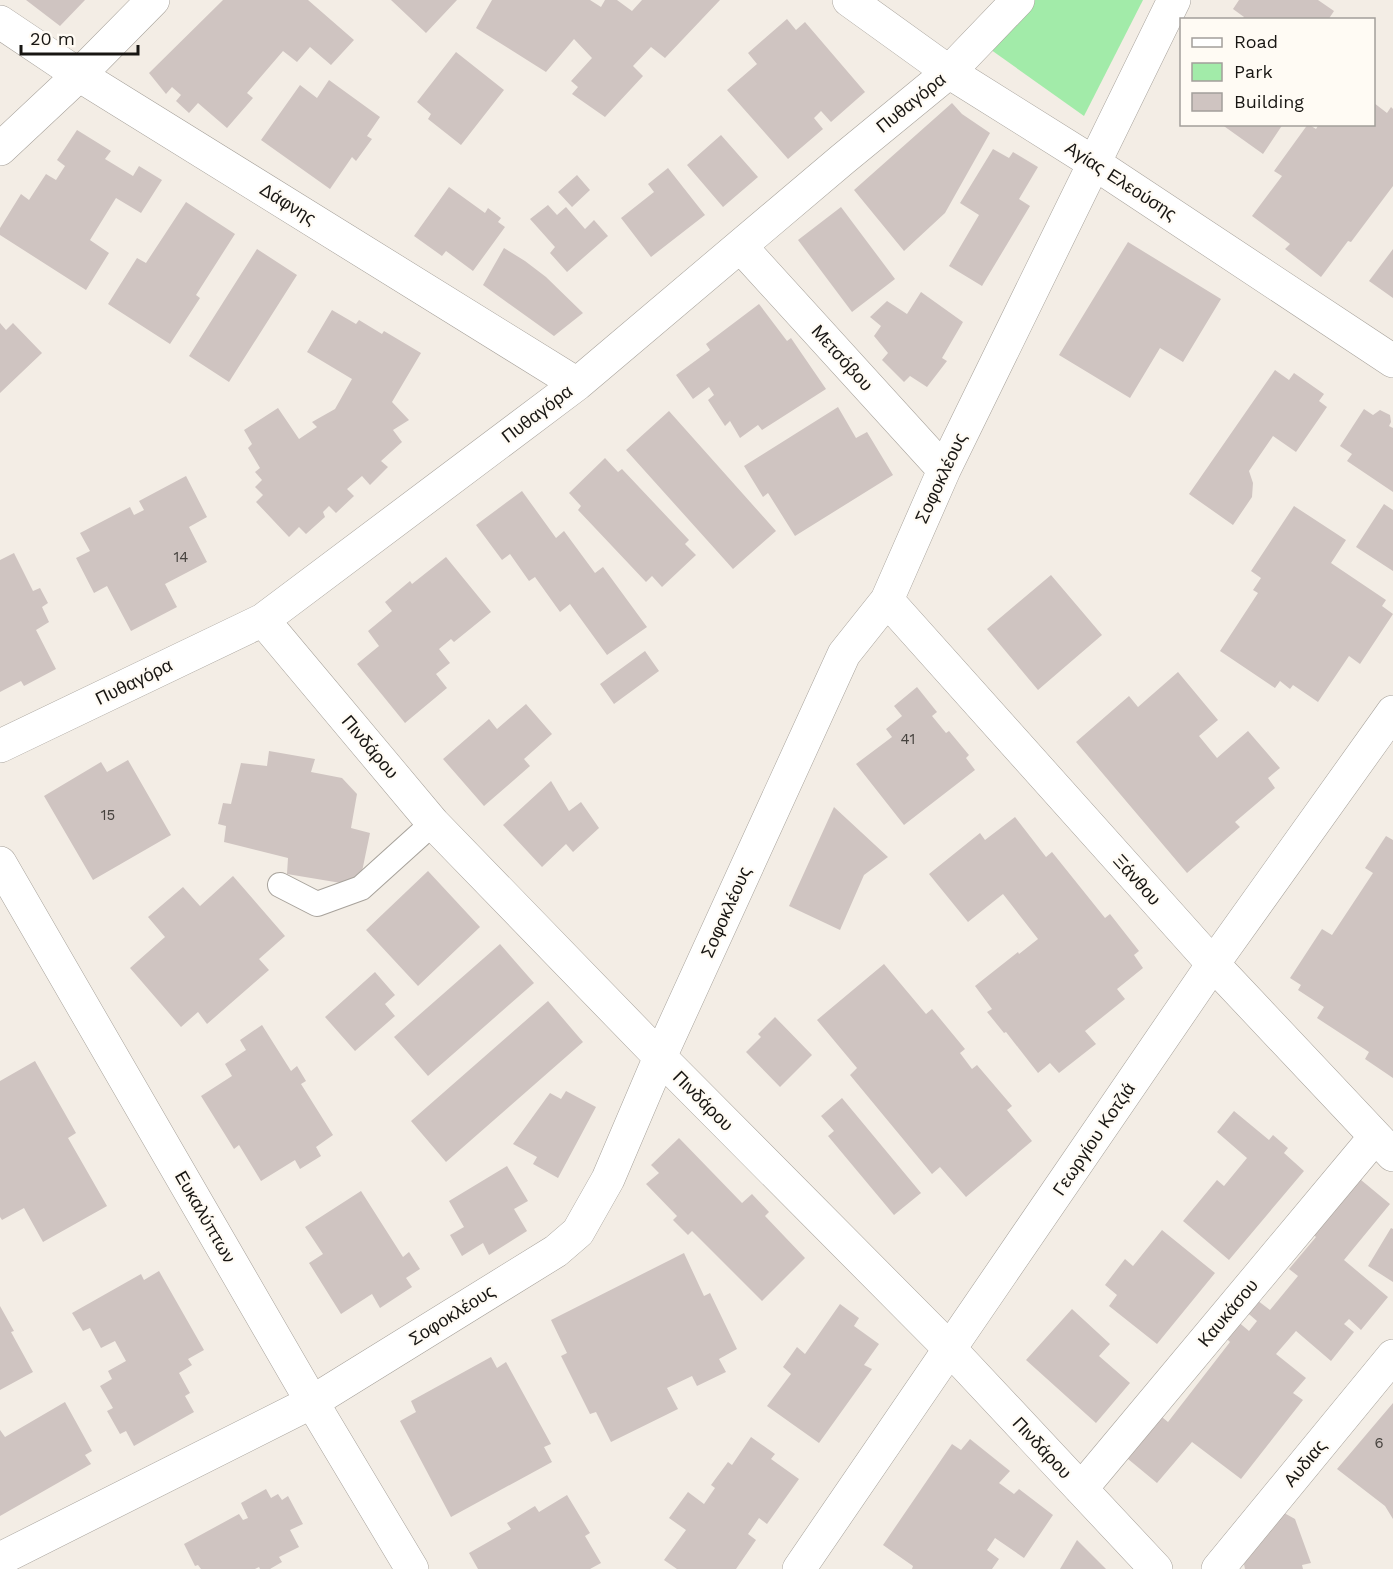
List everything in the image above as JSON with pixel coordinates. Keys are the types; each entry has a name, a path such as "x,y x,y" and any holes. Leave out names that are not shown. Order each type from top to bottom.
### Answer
{"street":[{"path":"0,149 79,75 153,0"},
{"name":"Αγίας Ελεούσης","path":"849,0 949,72 1094,163 1393,361"},
{"name":"Πυθαγόρα","path":"0,747 263,620 577,384 949,72 1018,0"},
{"name":"Σοφοκλέους","path":"0,1559 312,1402 556,1251 578,1232 608,1179 660,1057 844,654 887,600 944,470 1174,0"},
{"name":"Δάφνης","path":"0,22 79,75 577,384"},
{"name":"Μετσόβου","path":"741,247 944,470"},
{"name":"Ξάνθου","path":"887,600 1213,964 1384,1146"},
{"name":"Πινδάρου","path":"263,620 433,823 660,1057 950,1349 1156,1569"},
{"name":"Γεωργίου Κοτζιά","path":"799,1569 1213,964 1393,712"},
{"name":"Ευκαλύπτων","path":"0,863 411,1569"},
{"name":"Καυκάσου","path":"1081,1489 1384,1146"},
{"name":"Αυδιας","path":"1218,1569 1393,1356"}],"lane":[{"path":"280,885 317,904 361,888 433,823"}],"green space":[{"path":"1030,0 1143,0 1084,116 987,47"}],"building":[{"path":"26,0 85,0 60,26"},
{"path":"223,0 308,0 354,40 331,65 310,47 297,62 283,51 247,93 253,98 227,128 198,103 189,113 176,101 181,95 172,87 166,94 149,73"},
{"path":"391,0 457,0 426,33"},
{"path":"492,0 590,0 601,7 605,0 617,0 632,11 642,0 720,0 665,58 651,47 633,66 643,76 605,117 572,94 578,87 571,81 592,58 574,39 546,72 476,28"},
{"path":"1239,0 1318,0 1334,11 1329,18 1243,18 1233,9"},
{"path":"787,19 796,30 805,22 865,92 831,122 821,111 814,118 823,129 788,159 727,90 757,64 748,53"},
{"path":"456,52 504,90 461,145 428,119 431,114 417,102"},
{"path":"329,80 380,117 367,136 372,139 356,161 352,157 330,189 261,140 300,85 317,98"},
{"path":"952,103 962,114 990,133 945,213 904,251 854,190"},
{"path":"1375,104 1387,113 1391,107 1393,109 1393,186 1351,242 1348,241 1321,277 1285,249 1290,244 1252,216 1282,176 1274,171 1307,126 1316,129 1318,126 1375,126"},
{"path":"1224,126 1282,126 1263,154"},
{"path":"77,130 111,151 105,159 133,176 139,166 162,180 141,213 116,198 90,240 109,253 86,290 0,235 0,228 21,194 29,200 46,174 56,180 65,166 57,160"},
{"path":"721,135 758,177 723,207 687,165"},
{"path":"993,149 1009,158 1013,152 1038,167 1019,199 1030,206 982,286 949,266 979,215 960,203"},
{"path":"668,168 705,215 651,257 621,218 654,192 648,184"},
{"path":"577,175 590,190 572,207 558,192"},
{"path":"449,187 485,213 488,208 501,218 498,222 505,227 473,271 446,251 442,256 414,236"},
{"path":"186,202 235,234 196,295 200,298 170,344 108,304 137,258 146,263"},
{"path":"548,205 557,215 566,207 585,229 594,220 608,236 567,272 550,253 555,247 530,219"},
{"path":"841,207 895,279 852,312 798,240"},
{"path":"1128,242 1221,299 1183,362 1160,348 1130,398 1059,355"},
{"path":"504,248 546,277 583,313 554,336 483,285"},
{"path":"257,249 297,275 229,382 189,356"},
{"path":"1393,249 1393,298 1369,281"},
{"path":"921,292 963,322 942,358 947,361 927,387 910,376 904,382 882,360 888,353 874,336 881,326 870,317 887,301 907,314"},
{"path":"759,304 787,341 791,338 826,389 762,430 758,425 740,438 730,421 725,426 708,400 714,395 709,387 693,399 676,375 710,350 706,344"},
{"path":"332,310 356,324 359,320 382,334 384,331 421,353 392,402 409,420 393,430 402,442 381,461 388,467 370,485 362,476 347,489 354,496 336,513 329,506 323,512 325,517 306,534 299,527 289,537 256,502 263,495 255,487 262,480 255,472 260,468 248,448 252,444 244,430 278,408 299,439 317,427 312,422 335,409 352,379 307,352"},
{"path":"0,323 6,330 13,323 42,353 0,393"},
{"path":"1275,370 1289,380 1294,373 1324,394 1319,401 1327,407 1296,452 1273,436 1249,471 1253,483 1252,497 1233,525 1189,494"},
{"path":"838,407 856,438 867,432 893,475 795,536 768,493 763,497 744,466"},
{"path":"1364,409 1373,415 1380,410 1390,415 1389,426 1393,428 1393,492 1347,461 1352,454 1340,446"},
{"path":"669,411 776,531 733,569 626,450"},
{"path":"605,458 618,472 622,469 689,540 685,544 696,555 662,587 652,576 646,582 578,510 581,506 569,493"},
{"path":"186,476 207,517 189,527 207,562 165,584 177,607 131,631 107,586 94,593 76,558 90,551 80,533 130,507 134,515 144,510 139,501"},
{"path":"522,491 556,538 564,531 595,573 603,567 647,627 607,655 570,604 560,612 535,577 529,581 510,554 502,560 476,525"},
{"path":"1384,504 1393,510 1393,571 1356,547"},
{"path":"1294,506 1346,540 1331,563 1386,600 1382,606 1393,614 1360,664 1349,656 1318,702 1293,685 1290,689 1280,681 1275,688 1220,651 1258,593 1253,590 1261,578 1251,571"},
{"path":"14,553 33,591 40,588 48,603 42,607 49,622 36,630 56,669 24,686 21,681 0,692 0,560"},
{"path":"446,557 491,612 454,642 451,639 439,649 450,663 436,674 447,688 405,723 357,664 379,646 368,631 392,611 385,602 410,581 412,584"},
{"path":"1051,575 1102,635 1038,690 987,629"},
{"path":"645,651 659,671 614,704 600,684"},
{"path":"1178,672 1218,720 1199,736 1217,758 1248,731 1280,768 1268,778 1275,788 1235,822 1240,827 1187,873 1076,742 1129,696 1138,707"},
{"path":"917,687 937,712 932,716 946,733 949,731 969,755 966,758 975,770 904,825 856,764 892,737 886,729 902,716 894,706"},
{"path":"526,704 552,734 524,759 530,766 484,806 443,759 489,719 497,729"},
{"path":"269,751 315,759 311,772 342,778 357,794 351,828 370,833 359,886 287,874 288,858 224,842 226,826 218,824 223,803 231,804 241,763 267,766"},
{"path":"128,760 171,835 93,880 44,796 101,762 107,772"},
{"path":"551,781 569,811 581,802 599,828 573,852 566,844 542,867 503,825"},
{"path":"834,807 888,857 864,875 840,930 789,906"},
{"path":"1015,817 1046,857 1052,852 1105,918 1110,914 1139,951 1134,955 1143,968 1117,989 1125,999 1085,1031 1096,1044 1059,1073 1050,1063 1038,1073 987,1012 992,1009 975,986 1038,939 1003,894 968,922 929,874 980,833 985,840"},
{"path":"1386,836 1393,840 1393,1078 1365,1059 1369,1052 1317,1018 1324,1007 1298,990 1301,985 1290,978 1322,929 1332,935 1373,873 1365,868"},
{"path":"428,871 480,927 418,986 366,930"},
{"path":"233,876 285,936 259,959 269,970 207,1024 198,1012 181,1027 130,968 165,937 148,917 183,887 200,906"},
{"path":"500,944 534,983 428,1076 394,1037"},
{"path":"884,964 926,1014 932,1009 965,1049 960,1053 972,1069 977,1065 1012,1106 1007,1110 1032,1141 966,1197 940,1167 932,1174 850,1075 857,1068 817,1020"},
{"path":"375,972 395,995 385,1004 395,1016 355,1051 325,1017"},
{"path":"548,1001 583,1042 446,1162 411,1121"},
{"path":"775,1017 812,1055 780,1087 746,1052 761,1037 758,1034"},
{"path":"262,1025 291,1071 297,1066 306,1081 301,1084 333,1135 316,1147 321,1156 300,1169 295,1160 261,1181 239,1145 234,1149 201,1096 232,1076 225,1064 246,1050 240,1040"},
{"path":"35,1061 76,1133 68,1138 107,1206 43,1242 24,1208 2,1220 0,1217 0,1081"},
{"path":"566,1091 596,1107 558,1178 533,1164 537,1157 513,1144 550,1093 561,1099"},
{"path":"842,1098 921,1193 894,1215 828,1136 834,1131 821,1116"},
{"path":"1234,1111 1269,1140 1273,1135 1288,1148 1284,1153 1304,1171 1229,1260 1183,1221 1217,1180 1224,1186 1247,1158 1217,1132"},
{"path":"679,1138 742,1203 752,1194 769,1212 765,1216 805,1258 762,1301 692,1231 688,1235 673,1220 677,1216 646,1184 659,1173 651,1165"},
{"path":"507,1166 528,1201 514,1209 527,1231 489,1255 483,1243 462,1256 450,1235 464,1227 449,1201"},
{"path":"1355,1175 1390,1204 1344,1260 1388,1297 1361,1330 1349,1319 1344,1324 1354,1332 1331,1361 1296,1331 1276,1354 1306,1378 1293,1393 1303,1400 1241,1479 1192,1442 1157,1483 1122,1454 1157,1413 1168,1422 1230,1342 1224,1336 1236,1320 1249,1331 1257,1321 1243,1309 1253,1297 1270,1310 1298,1276 1289,1269 1316,1237 1308,1230"},
{"path":"361,1191 403,1257 409,1252 420,1269 406,1278 412,1287 380,1308 372,1294 341,1314 309,1263 323,1254 305,1227"},
{"path":"1391,1228 1393,1229 1393,1282 1368,1266"},
{"path":"1162,1230 1215,1273 1157,1344 1109,1306 1117,1295 1105,1285 1125,1259 1133,1266"},
{"path":"684,1253 704,1296 710,1293 737,1349 719,1359 726,1372 697,1386 692,1376 667,1388 678,1409 611,1442 596,1412 590,1414 561,1356 567,1353 551,1320"},
{"path":"159,1271 204,1350 188,1359 192,1365 179,1373 190,1393 185,1396 194,1412 134,1446 126,1431 120,1434 107,1411 113,1408 100,1386 112,1379 108,1371 126,1361 115,1341 101,1348 90,1328 83,1331 72,1313 141,1274 144,1280"},
{"path":"840,1304 859,1318 854,1326 879,1344 864,1365 872,1369 819,1443 767,1406 791,1374 783,1367 797,1347 805,1354"},
{"path":"0,1306 33,1372 0,1390"},
{"path":"1072,1309 1110,1344 1099,1356 1130,1383 1096,1423 1026,1360"},
{"path":"491,1357 497,1368 506,1362 551,1444 544,1447 552,1462 451,1517 400,1421 416,1412 411,1401"},
{"path":"65,1402 92,1451 85,1455 91,1464 0,1516 0,1430 5,1437"},
{"path":"1393,1403 1393,1519 1385,1506 1337,1469"},
{"path":"751,1437 775,1454 771,1459 799,1479 767,1524 759,1518 748,1534 756,1540 736,1569 677,1569 664,1560 686,1530 669,1518 688,1492 704,1504 715,1488 711,1485 728,1462 732,1465"},
{"path":"970,1439 1010,1471 999,1483 1014,1494 1019,1489 1053,1515 1024,1558 995,1538 987,1550 999,1559 992,1569 912,1569 913,1566 883,1545 952,1444 961,1450"},
{"path":"266,1489 271,1498 278,1494 282,1500 288,1496 303,1524 290,1530 299,1547 279,1557 282,1562 270,1569 259,1567 255,1569 201,1569 198,1565 195,1566 184,1544 239,1514 243,1520 248,1518 241,1503"},
{"path":"567,1495 590,1533 585,1536 601,1563 590,1569 478,1569 469,1553 511,1529 507,1523 535,1506 539,1512"},
{"path":"1277,1509 1295,1519 1311,1563 1302,1565 1303,1569 1245,1569 1244,1564"},
{"path":"1077,1540 1106,1569 1060,1569"}]}
